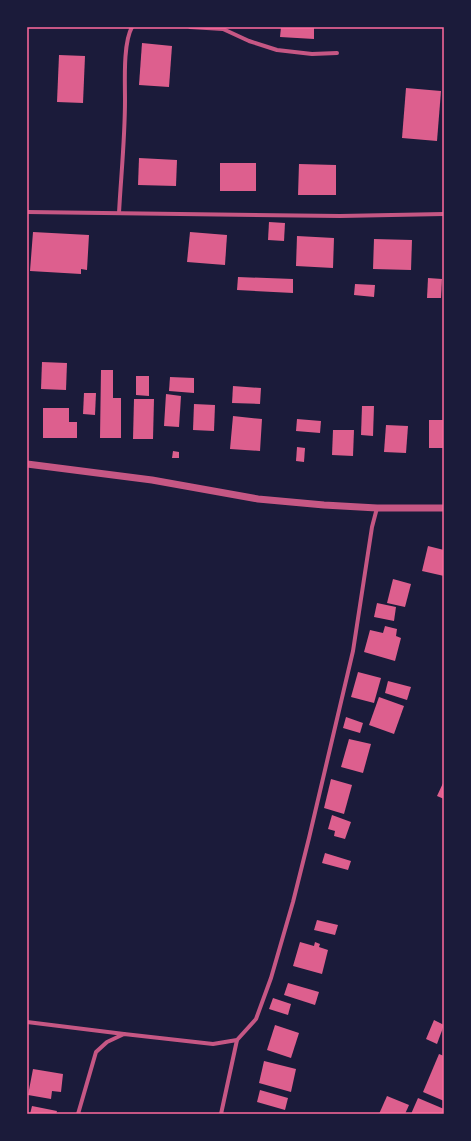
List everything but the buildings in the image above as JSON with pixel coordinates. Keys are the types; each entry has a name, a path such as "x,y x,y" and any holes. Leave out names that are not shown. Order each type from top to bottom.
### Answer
{"street":[{"path":"118,214 125,108 125,73 129,38 132,27"},
{"path":"190,27 223,29 249,41 277,50 312,54 337,53"},
{"path":"27,212 340,216 444,214"},
{"path":"27,464 152,480 258,499 377,508 444,508"},
{"path":"221,1114 237,1040 256,1019 271,978 293,902 353,651 372,527 377,508"},
{"path":"27,1022 213,1044 237,1040"},
{"path":"78,1114 96,1052 107,1042 124,1034"}]}
